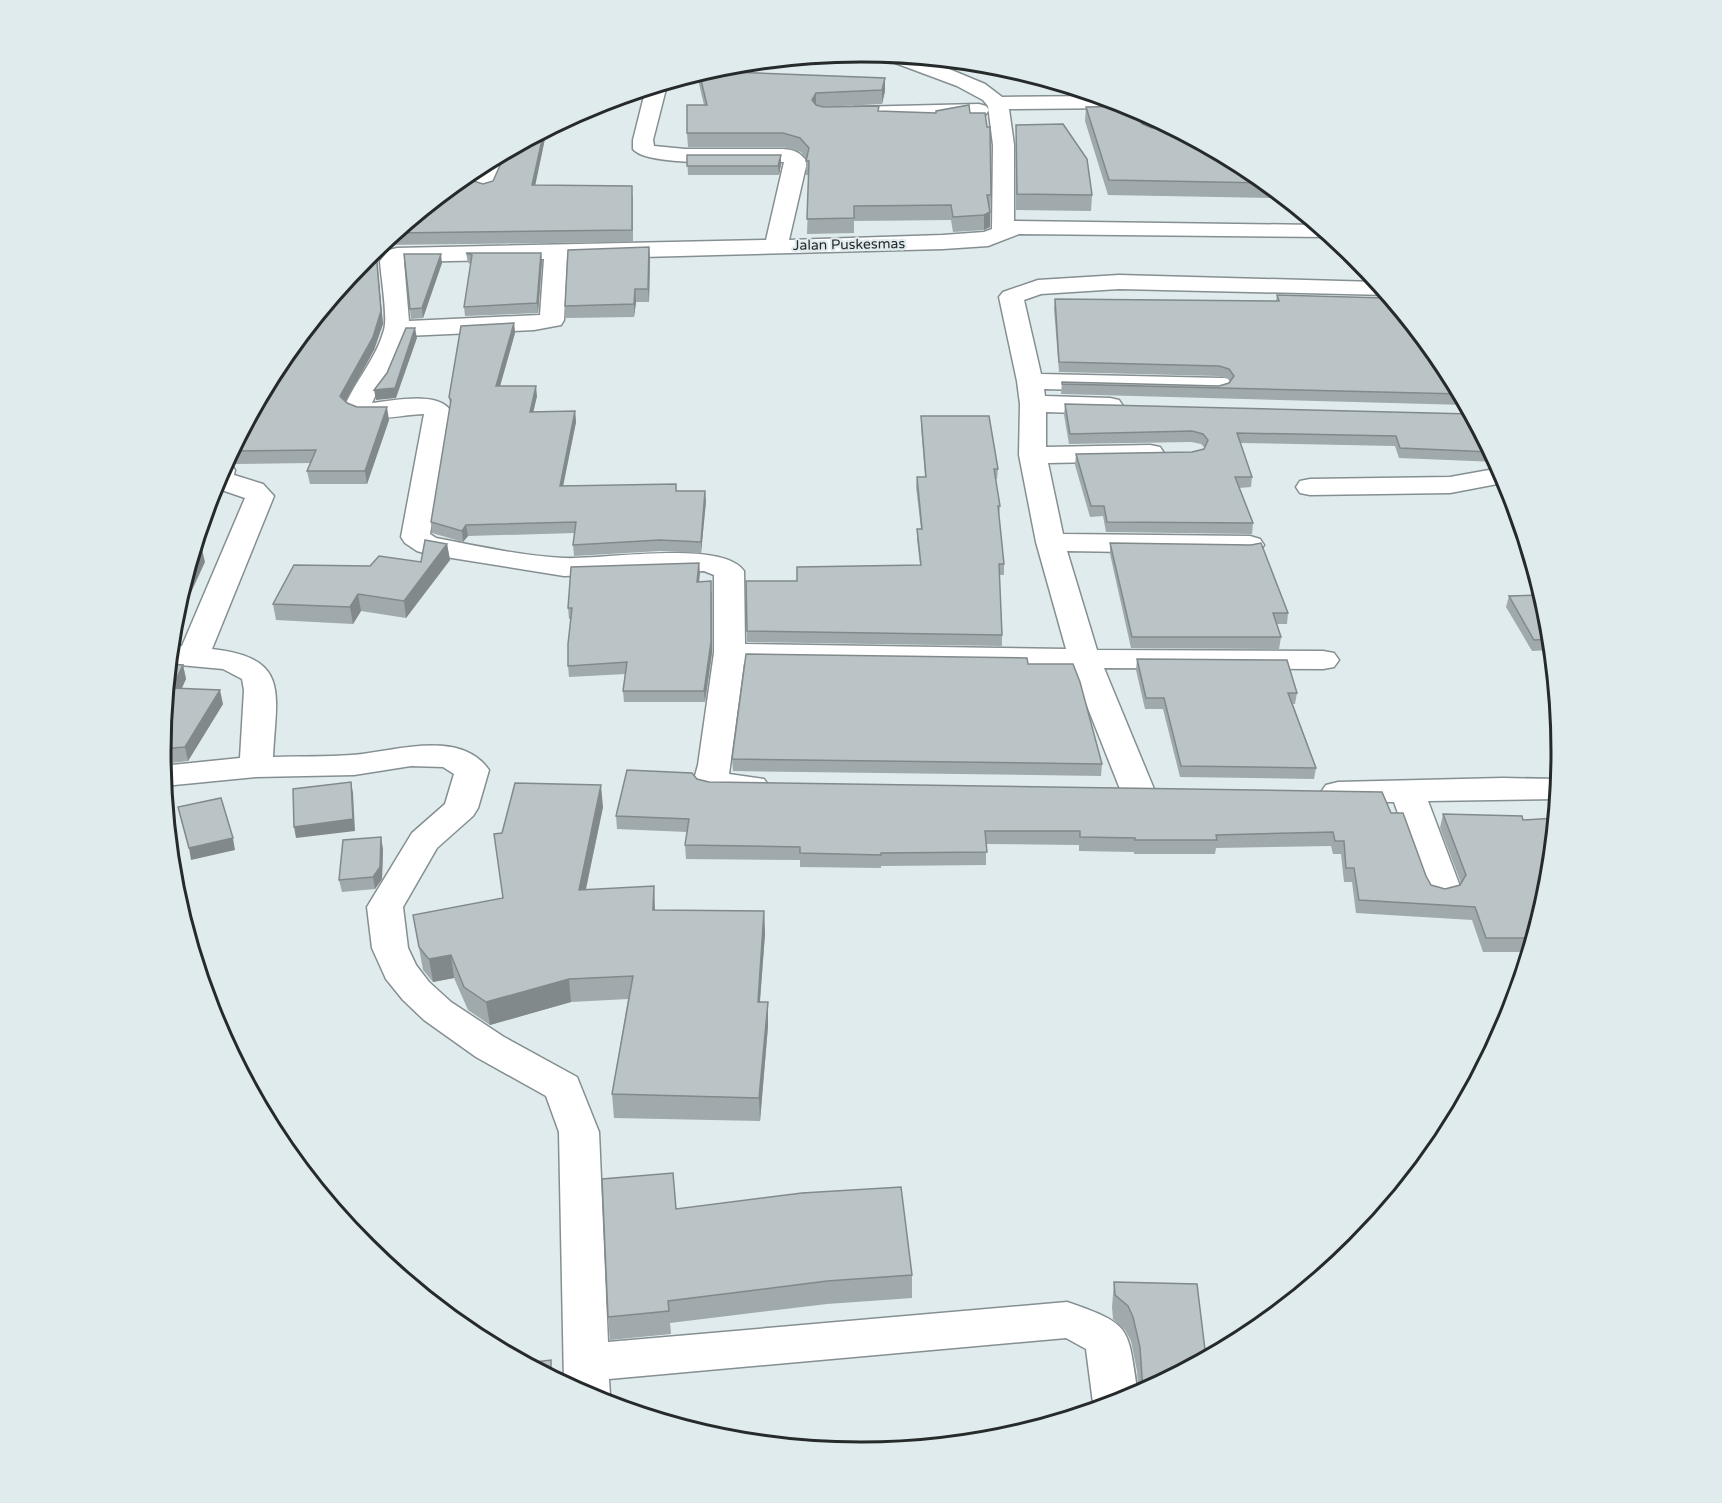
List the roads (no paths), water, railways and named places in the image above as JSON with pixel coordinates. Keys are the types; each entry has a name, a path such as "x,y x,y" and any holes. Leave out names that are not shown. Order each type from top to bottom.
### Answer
{"street":[{"path":"915,64 982,89 998,106 1003,138 1003,232"},
{"path":"655,93 644,140 644,149 649,152 685,155 783,155 791,156 796,162 776,246"},
{"path":"836,113 1096,103"},
{"path":"1147,124 1150,134"},
{"path":"484,186 492,169"},
{"name":"Jalan Puskesmas","path":"380,258 965,241 988,239 1016,227 1077,226 1314,232"},
{"path":"398,329 534,323 552,320 556,253"},
{"path":"380,258 398,329 374,382 358,401 357,408 366,411 424,406 437,410 415,537 427,545 466,553 564,567 704,562 718,565 729,572 730,652 715,765 710,783 777,786"},
{"path":"1101,788 1149,789 1084,659 1050,542 1033,455 1032,392 1011,297 1038,287 1119,282 1372,289"},
{"path":"1032,392 1292,388"},
{"path":"1032,392 1270,410"},
{"path":"1033,455 1180,452"},
{"path":"1310,487 1450,485 1494,477"},
{"path":"226,482 253,490 260,496 181,656 230,661 248,669 258,677 260,690 256,767"},
{"path":"1050,542 1250,545"},
{"path":"730,652 1084,659 1323,660"},
{"path":"172,775 256,767 354,765 411,756 450,757 472,770 461,808 424,841 385,907 383,919 396,963 412,986 444,1018 502,1056 563,1088 579,1132 586,1378 1067,1320 1090,1328 1107,1340 1115,1393"},
{"path":"1314,792 1408,793 1550,789"},
{"path":"1408,793 1443,889"}]}
